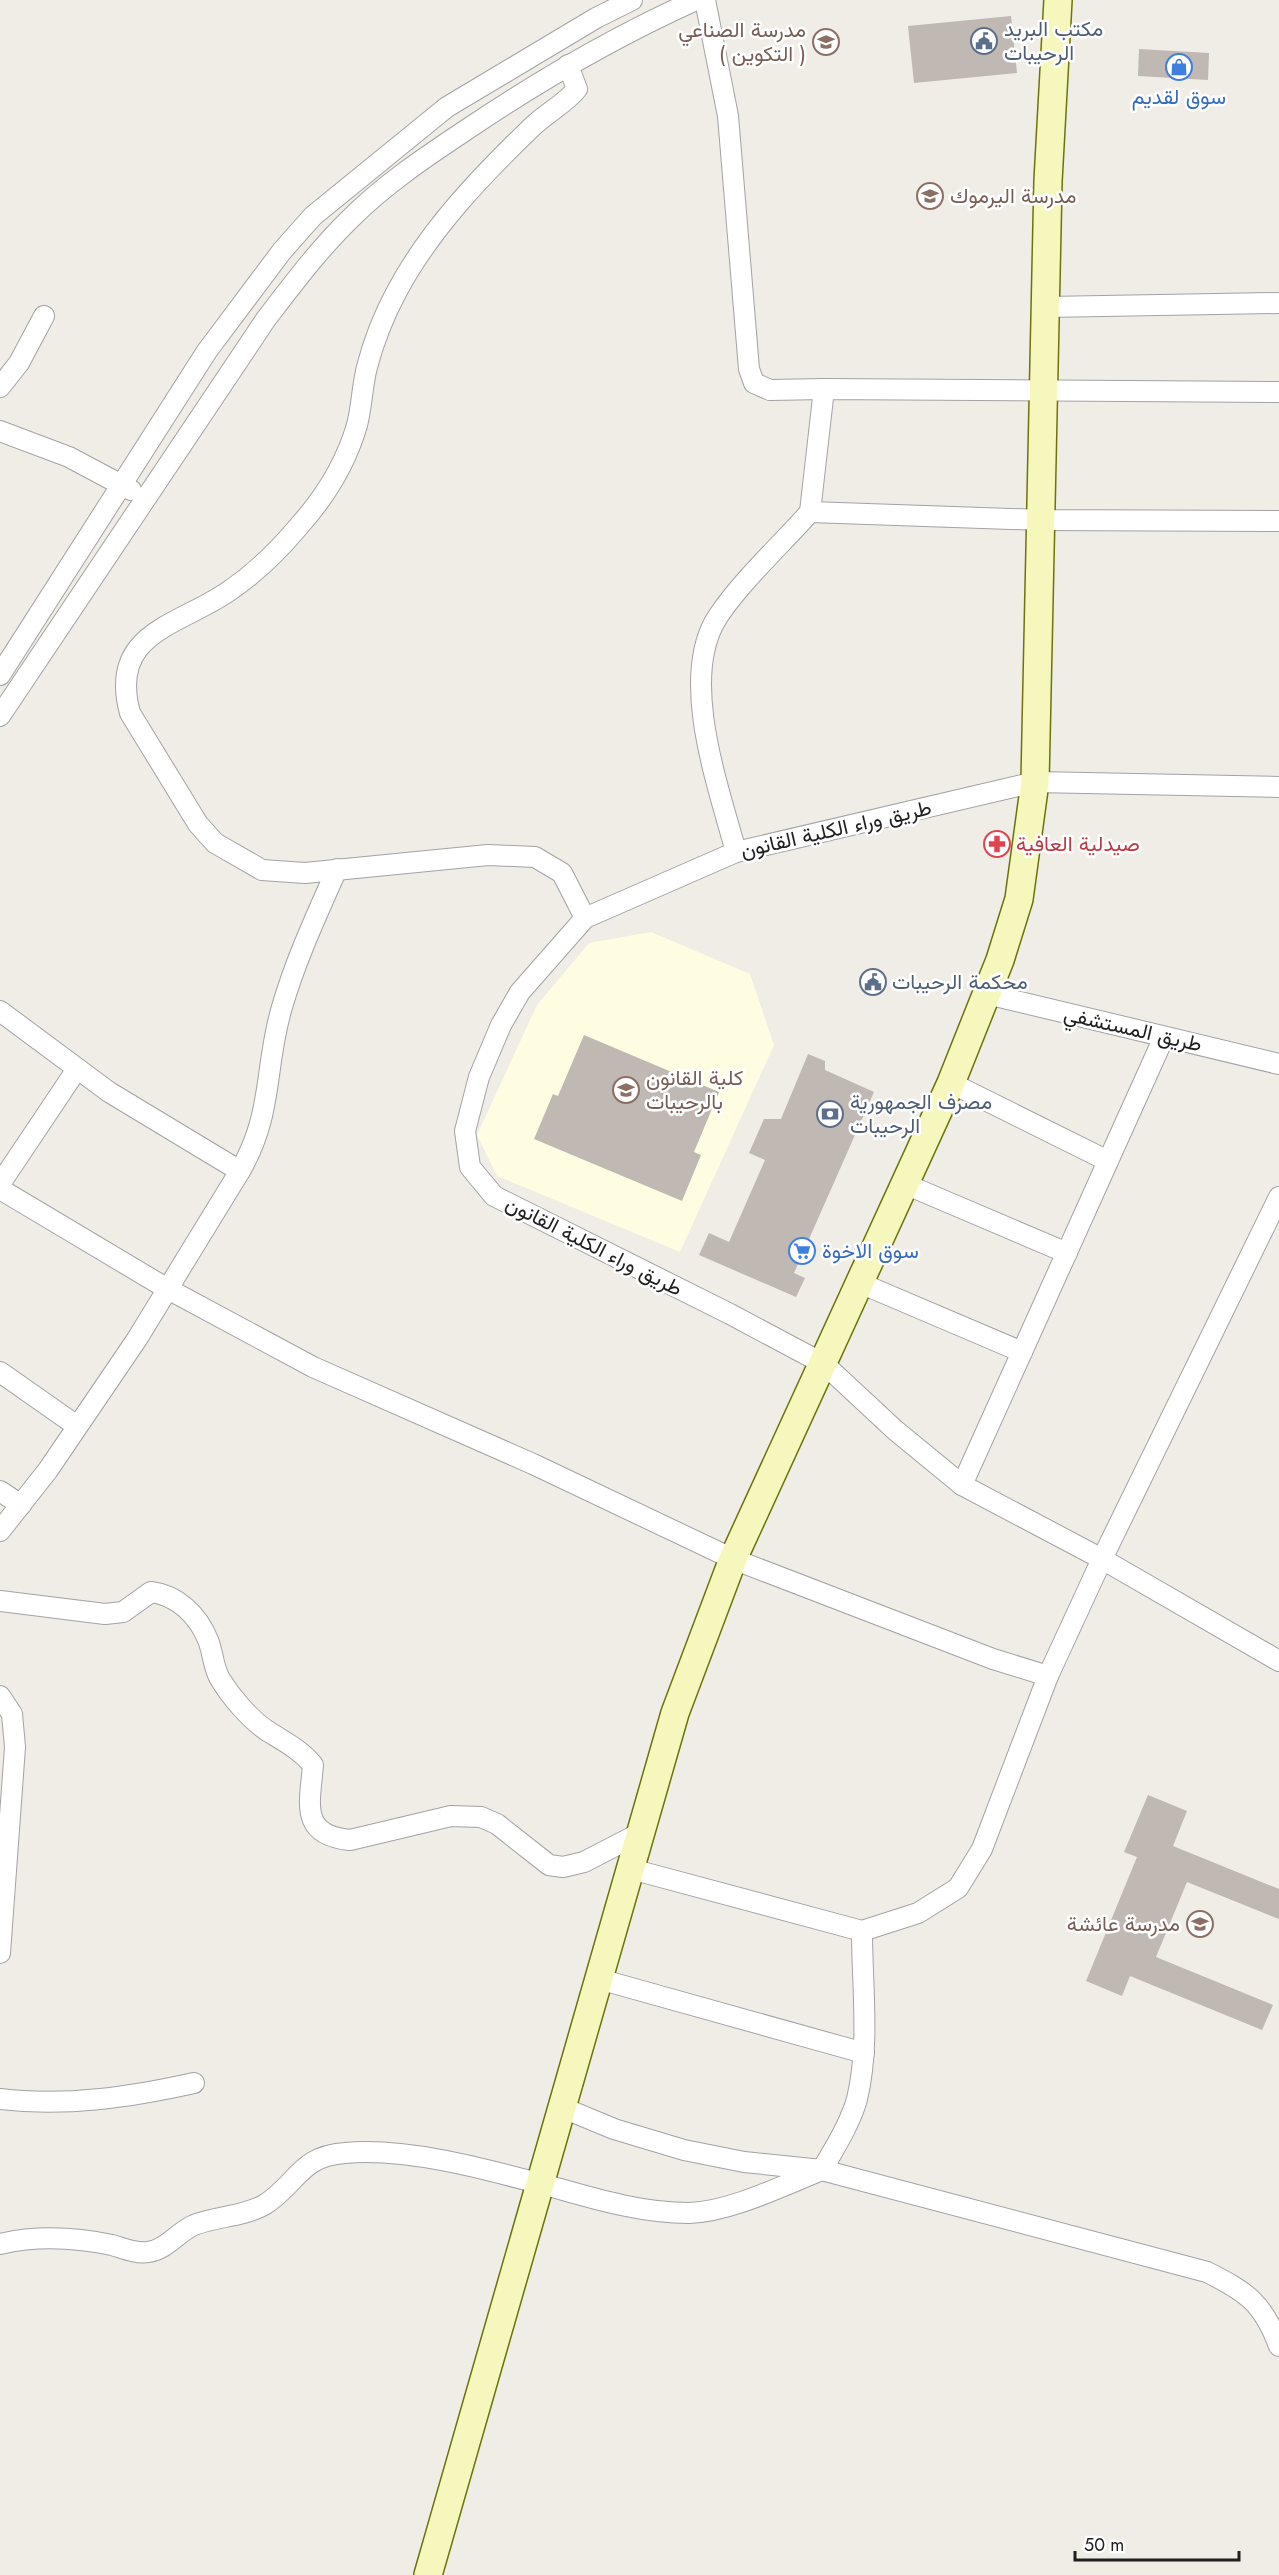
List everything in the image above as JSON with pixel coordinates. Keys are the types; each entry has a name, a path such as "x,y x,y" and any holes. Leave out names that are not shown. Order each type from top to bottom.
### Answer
{"main road":[{"path":"428,2575 675,1713 733,1559 951,1083 987,994 1019,899 1035,783 1043,520 1048,181 1058,0"}],"street":[{"path":"0,675 207,351 282,251 313,216 447,107 596,18 632,0"},
{"path":"0,716 6,692 144,499 266,319 309,264 351,218 429,155 516,96 671,5 696,0"},
{"path":"705,0 728,116 749,369 754,383 770,390 1279,392"},
{"path":"568,65 577,89 535,124 459,204 397,289 380,325 367,367 357,425 338,474 299,526 265,561 229,592 161,627 142,643 127,666 124,693 130,713 181,800 215,843 262,870 305,873 488,855 535,857 562,873 585,918"},
{"path":"1047,307 1279,303"},
{"path":"0,387 19,363 44,316"},
{"path":"736,852 705,736 700,685 704,658 714,624 738,592 810,512 824,389"},
{"path":"0,431 69,457 121,484 144,499"},
{"path":"810,512 1043,520 1279,521"},
{"name":"طريق وراء الكلية القانون","path":"1279,788 1035,783 736,852 585,918 520,992 501,1024 479,1077 465,1131 470,1167 494,1196 824,1364 902,1436 962,1485 1102,1560 1279,1661"},
{"path":"0,1531 21,1505 137,1339 166,1288 255,1146 264,1117 281,1008 313,922 337,869"},
{"name":"طريق المستشفي","path":"987,994 1279,1064"},
{"path":"0,1011 109,1092 240,1171"},
{"path":"962,1485 1164,1037"},
{"path":"0,1184 77,1069"},
{"path":"951,1083 1108,1161"},
{"path":"905,1184 1067,1253"},
{"path":"0,1189 166,1288 314,1367 533,1464 733,1559 993,1659 1048,1676"},
{"path":"631,1869 862,1931 918,1913 957,1888 982,1849 1048,1676 1102,1560 1279,1197"},
{"path":"860,1283 1022,1352"},
{"path":"0,1372 77,1426"},
{"path":"0,1491 21,1505"},
{"path":"0,1601 105,1614 123,1612 152,1592 168,1594 184,1605 203,1632 219,1678 237,1702 263,1728 301,1751 313,1765 309,1799 310,1816 321,1831 333,1838 350,1840 451,1816 481,1817 497,1824 549,1865 563,1867 584,1862 642,1832"},
{"path":"0,1696 12,1714 15,1747 0,1953"},
{"path":"0,2244 56,2237 147,2253 193,2226 248,2212 265,2204 304,2167 323,2156 347,2152 445,2161 637,2208 690,2213 745,2201 822,2170 848,2122 856,2099 864,2053 862,1931"},
{"path":"599,1978 864,2053"},
{"path":"0,2099 56,2102 142,2094 194,2083"},
{"path":"561,2107 614,2129 684,2150 744,2162 822,2170 1207,2272 1245,2291 1270,2322 1279,2346"}],"shaded area":[{"name":"كلية القانون بالرحيبات","path":"651,932 750,974 774,1045 680,1252 497,1176 477,1135 537,1005 589,943"}],"building":[{"path":"1011,16 1017,73 914,83 908,26"},
{"path":"1139,49 1209,53 1208,80 1138,76"},
{"path":"584,1035 719,1092 694,1152 701,1155 682,1201 534,1139 553,1094 558,1096"},
{"path":"808,1054 825,1061 825,1070 874,1092 794,1273 805,1278 796,1297 699,1255 709,1233 729,1242 765,1160 749,1153 764,1119 781,1119"},
{"path":"1148,1795 1187,1811 1173,1846 1279,1889 1279,1919 1187,1882 1156,1957 1273,2005 1262,2030 1130,1976 1122,1996 1086,1981 1137,1857 1124,1852"}],"place":[{"name":"مكتب البريد الرحيبات","path":"984,41"},
{"name":"مدرسة الصناعي ( التكوين )","path":"826,42"},
{"name":"سوق لقديم","path":"1179,67"},
{"name":"مدرسة اليرموك","path":"930,196"},
{"name":"صيدلية العافية","path":"997,844"},
{"name":"محكمة الرحيبات","path":"873,982"},
{"name":"كلية القانون بالرحيبات","path":"626,1090"},
{"name":"مصرف الجمهورية الرحيبات","path":"830,1114"},
{"name":"سوق الاخوة","path":"802,1251"},
{"name":"مدرسة عائشة","path":"1200,1924"}]}
